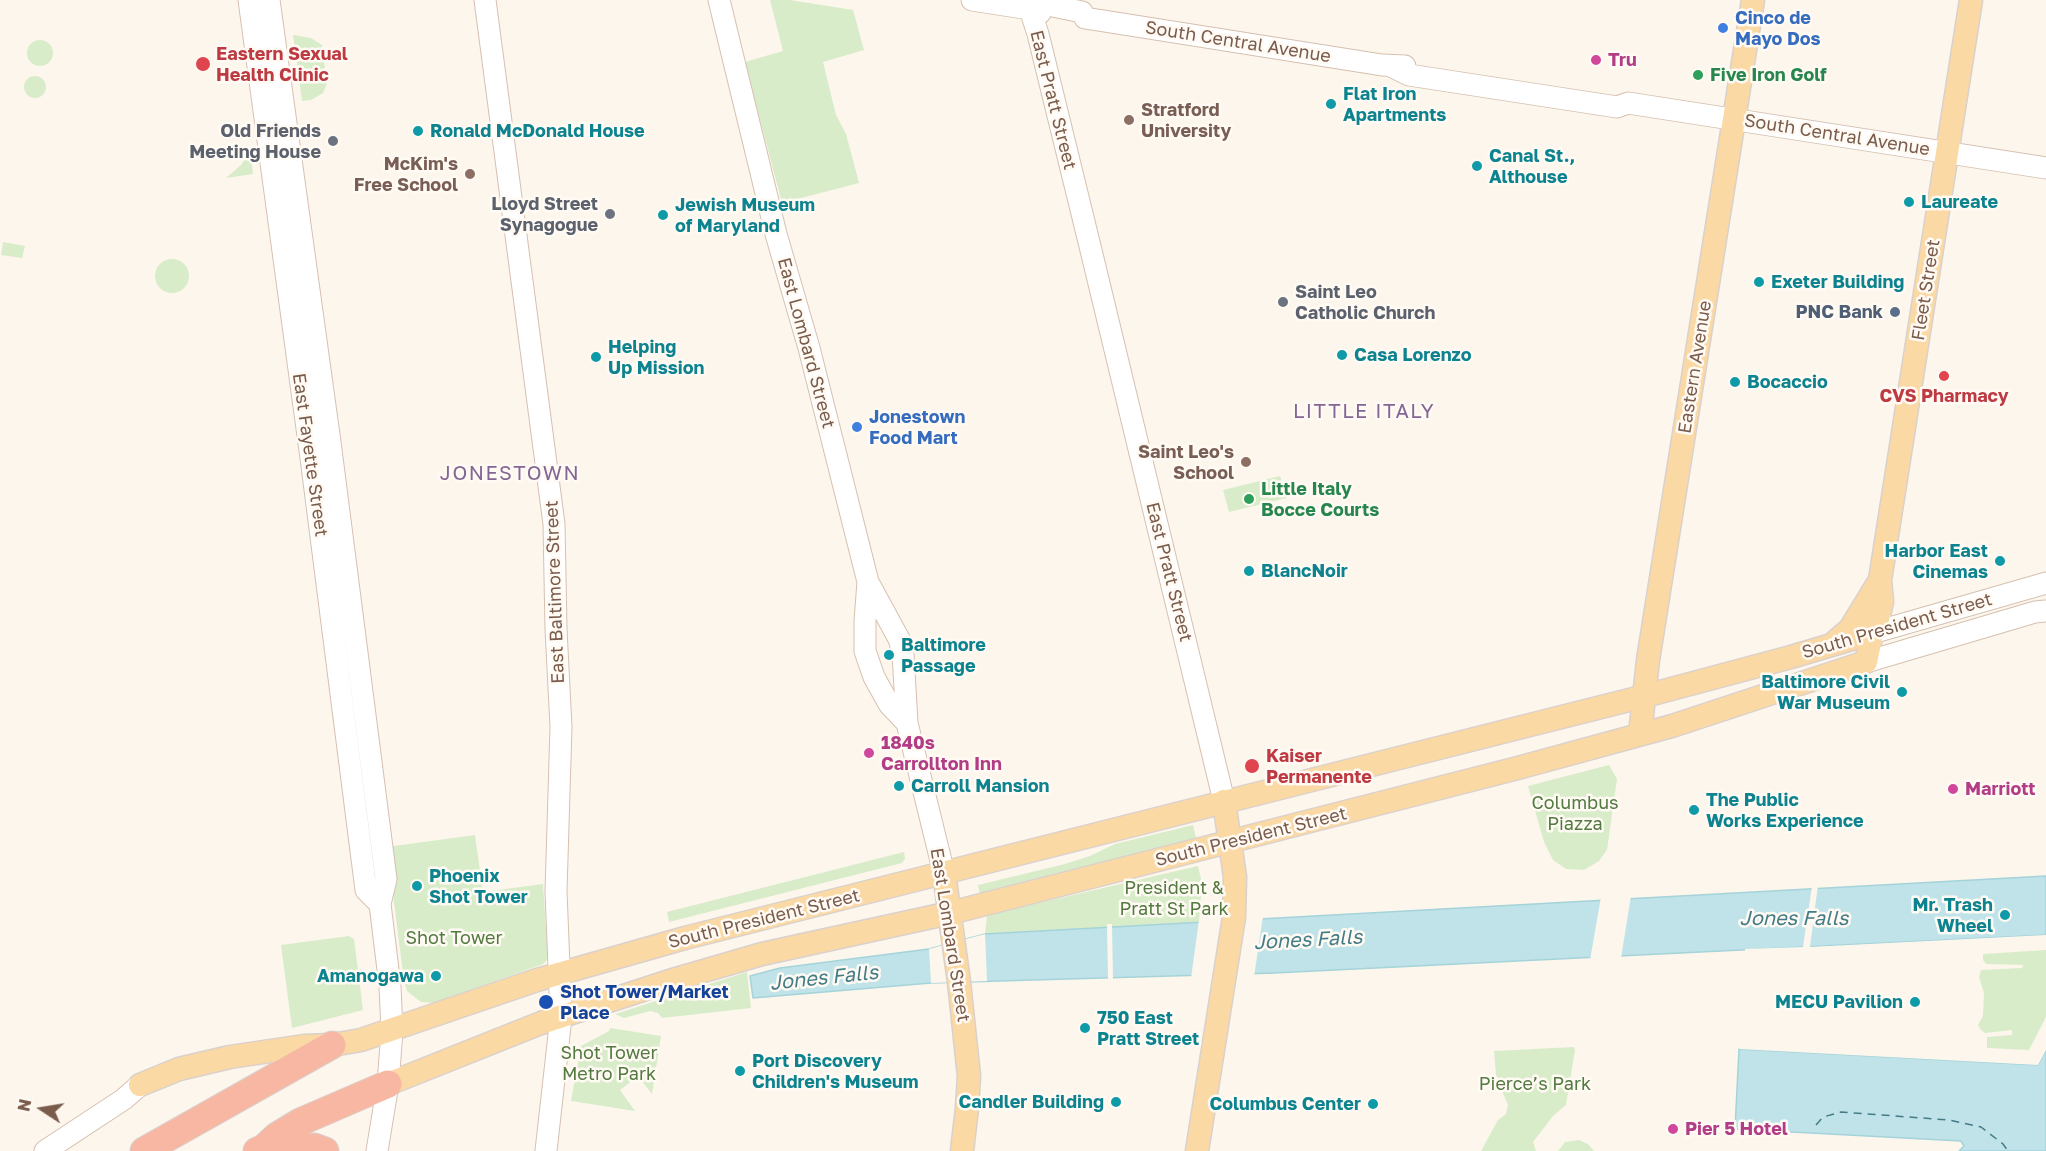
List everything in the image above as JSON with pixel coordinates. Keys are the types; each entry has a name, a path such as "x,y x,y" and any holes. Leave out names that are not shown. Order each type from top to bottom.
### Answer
{"highway":[{"path":"144,1151 332,1046"},
{"path":"261,1150 277,1136 300,1122 388,1084"},
{"path":"261,1150 314,1147 325,1151"}],"main road":[{"name":"East Fayette Street","path":"249,0 386,879 380,904 390,986 392,1031 388,1084 377,1151"},
{"name":"East Fayette Street","path":"269,0 321,457"},
{"name":"East Baltimore Street","path":"485,0 554,524 561,727 556,871 561,1017 546,1151"},
{"name":"East Lombard Street","path":"718,0 776,234 809,348 868,582 899,639 903,654 907,723 944,873 959,982 969,1076 968,1108 962,1151"},
{"name":"South Central Avenue","path":"972,0 1029,5 1053,19 1079,23 1085,18 1391,66 1427,65 1620,95 1628,104 2046,168"},
{"name":"Eastern Avenue","path":"1640,734 1648,660 1753,0"},
{"name":"Fleet Street","path":"1866,662 1882,603 1880,580 1971,0"},
{"name":"East Pratt Street","path":"1029,5 1094,261 1224,801 1231,843 1235,877 1234,917 1197,1151"},
{"name":"Fleet Street","path":"1830,644 1842,638 1850,629 1880,580"},
{"name":"East Lombard Street","path":"868,582 865,651 874,677 889,704 907,723"},
{"name":"South President Street","path":"140,1085 179,1070 230,1057 304,1046 332,1046 392,1031 561,973 685,938 1645,696 1791,657 2046,583"},
{"name":"South President Street","path":"388,1084 561,1017 676,979 762,954 950,913 1017,894 1231,843 1520,768 1682,722 1866,662 2035,612 2046,611"},
{"path":"45,1151 124,1099 140,1085"}],"green space":[{"path":"770,0 790,0 853,10 864,50 823,62 836,115 846,134 859,183 782,203 745,62 783,51"},
{"path":"293,35 311,38 322,45 325,69 330,80 323,93 311,100 302,101"},
{"path":"40,40 49,44 53,53 49,62 40,66 31,62 27,53 31,44"},
{"path":"35,76 43,79 46,87 43,95 35,98 27,95 24,87 27,79"},
{"path":"250,151 253,174 226,178 241,165"},
{"path":"3,242 25,246 22,258 1,255"},
{"path":"172,259 184,264 189,276 184,288 172,293 160,288 155,276 160,264"},
{"path":"1280,476 1287,498 1229,512 1223,490"},
{"name":"Columbus Piazza","path":"1609,765 1617,779 1607,850 1599,861 1584,870 1566,869 1553,860 1544,842 1528,786"},
{"path":"1193,825 1196,838 1127,856 1093,869 980,895 978,885 1065,864 1090,856 1115,844"},
{"name":"Shot Tower","path":"475,835 483,892 543,884 548,959 543,964 434,1003 421,1002 407,991 404,981 387,847"},
{"path":"904,852 905,859 902,863 669,922 667,912"},
{"name":"President & Pratt St Park","path":"1198,866 1202,883 1199,923 985,934 987,915"},
{"path":"349,936 354,939 363,1010 292,1028 281,945"},
{"path":"2046,950 2046,1017 2029,1050 1987,1048 1987,1037 2012,1035 2012,1030 1985,1033 1978,1025 1983,1016 1984,993 1979,977 1981,970 2022,968 2023,965 1986,964 1983,954"},
{"path":"747,972 751,1008 662,1018 658,1013 650,1011 624,1018 615,1014"},
{"name":"Shot Tower Metro Park","path":"610,1028 661,1036 652,1094 638,1076 620,1090 635,1111 571,1101 581,1046 609,1031"},
{"name":"Pierce’s Park","path":"1574,1047 1566,1105 1553,1116 1533,1142 1536,1151 1481,1151 1498,1120 1506,1114 1508,1105 1502,1091 1502,1084 1496,1075 1494,1051"},
{"path":"1579,1140 1588,1144 1594,1151 1558,1151 1565,1142"}],"water":[{"name":"Jones Falls","path":"2046,876 2046,935 1274,973 931,983 753,998 750,976 780,968 929,949 985,934"},
{"path":"1739,1049 2038,1065 2046,1050 2046,1151 1959,1151 1964,1146 1961,1141 1735,1129"}],"pier":[{"path":"1818,885 1810,947 2046,935 2046,938 1745,952 1745,949 1803,947 1812,886"},
{"path":"1631,896 1621,958 1590,960 1601,897"},
{"path":"1263,916 1254,977 1191,978 1199,920"},
{"path":"1107,924 1112,924 1113,980 1108,980"},
{"path":"985,934 987,981 931,983 929,949"},
{"path":"1740,1046 2037,1061 2046,1047 2046,1050 2038,1065 1739,1049"}],"ferry route":[{"path":"1816,1125 1823,1117 1841,1112 1949,1120 1981,1127 2003,1144 2008,1151"}],"place":[{"name":"Cinco de Mayo Dos","path":"1723,28"},
{"name":"Tru","path":"1596,60"},
{"name":"Eastern Sexual Health Clinic","path":"203,64"},
{"name":"Five Iron Golf","path":"1698,75"},
{"name":"Flat Iron Apartments","path":"1331,104"},
{"name":"Stratford University","path":"1129,120"},
{"name":"Ronald McDonald House","path":"418,131"},
{"name":"Old Friends Meeting House","path":"333,141"},
{"name":"Canal St., Althouse","path":"1477,166"},
{"name":"McKim's Free School","path":"470,174"},
{"name":"Laureate","path":"1909,202"},
{"name":"Lloyd Street Synagogue","path":"610,214"},
{"name":"Jewish Museum of Maryland","path":"663,215"},
{"name":"Exeter Building","path":"1759,282"},
{"name":"Saint Leo Catholic Church","path":"1283,302"},
{"name":"PNC Bank","path":"1895,312"},
{"name":"Casa Lorenzo","path":"1342,355"},
{"name":"Helping Up Mission","path":"596,357"},
{"name":"CVS Pharmacy","path":"1944,376"},
{"name":"Bocaccio","path":"1735,382"},
{"name":"Jonestown Food Mart","path":"857,427"},
{"name":"Saint Leo's School","path":"1246,462"},
{"name":"Little Italy Bocce Courts","path":"1249,499"},
{"name":"Harbor East Cinemas","path":"2000,561"},
{"name":"BlancNoir","path":"1249,571"},
{"name":"Baltimore Passage","path":"889,655"},
{"name":"Baltimore Civil War Museum","path":"1902,692"},
{"name":"1840s Carrollton Inn","path":"869,753"},
{"name":"Kaiser Permanente","path":"1252,766"},
{"name":"Carroll Mansion","path":"899,786"},
{"name":"Marriott","path":"1953,789"},
{"name":"The Public Works Experience","path":"1694,810"},
{"name":"Phoenix Shot Tower","path":"417,886"},
{"name":"Mr. Trash Wheel","path":"2005,915"},
{"name":"Amanogawa","path":"436,976"},
{"name":"Shot Tower/Market Place","path":"546,1002"},
{"name":"MECU Pavilion","path":"1915,1002"},
{"name":"750 East Pratt Street","path":"1085,1028"},
{"name":"Port Discovery Children's Museum","path":"740,1071"},
{"name":"Candler Building","path":"1116,1102"},
{"name":"Columbus Center","path":"1373,1104"},
{"name":"Pier 5 Hotel","path":"1673,1129"}],"district":[{"name":"LITTLE ITALY","path":"1364,412"},
{"name":"JONESTOWN","path":"510,474"}]}
